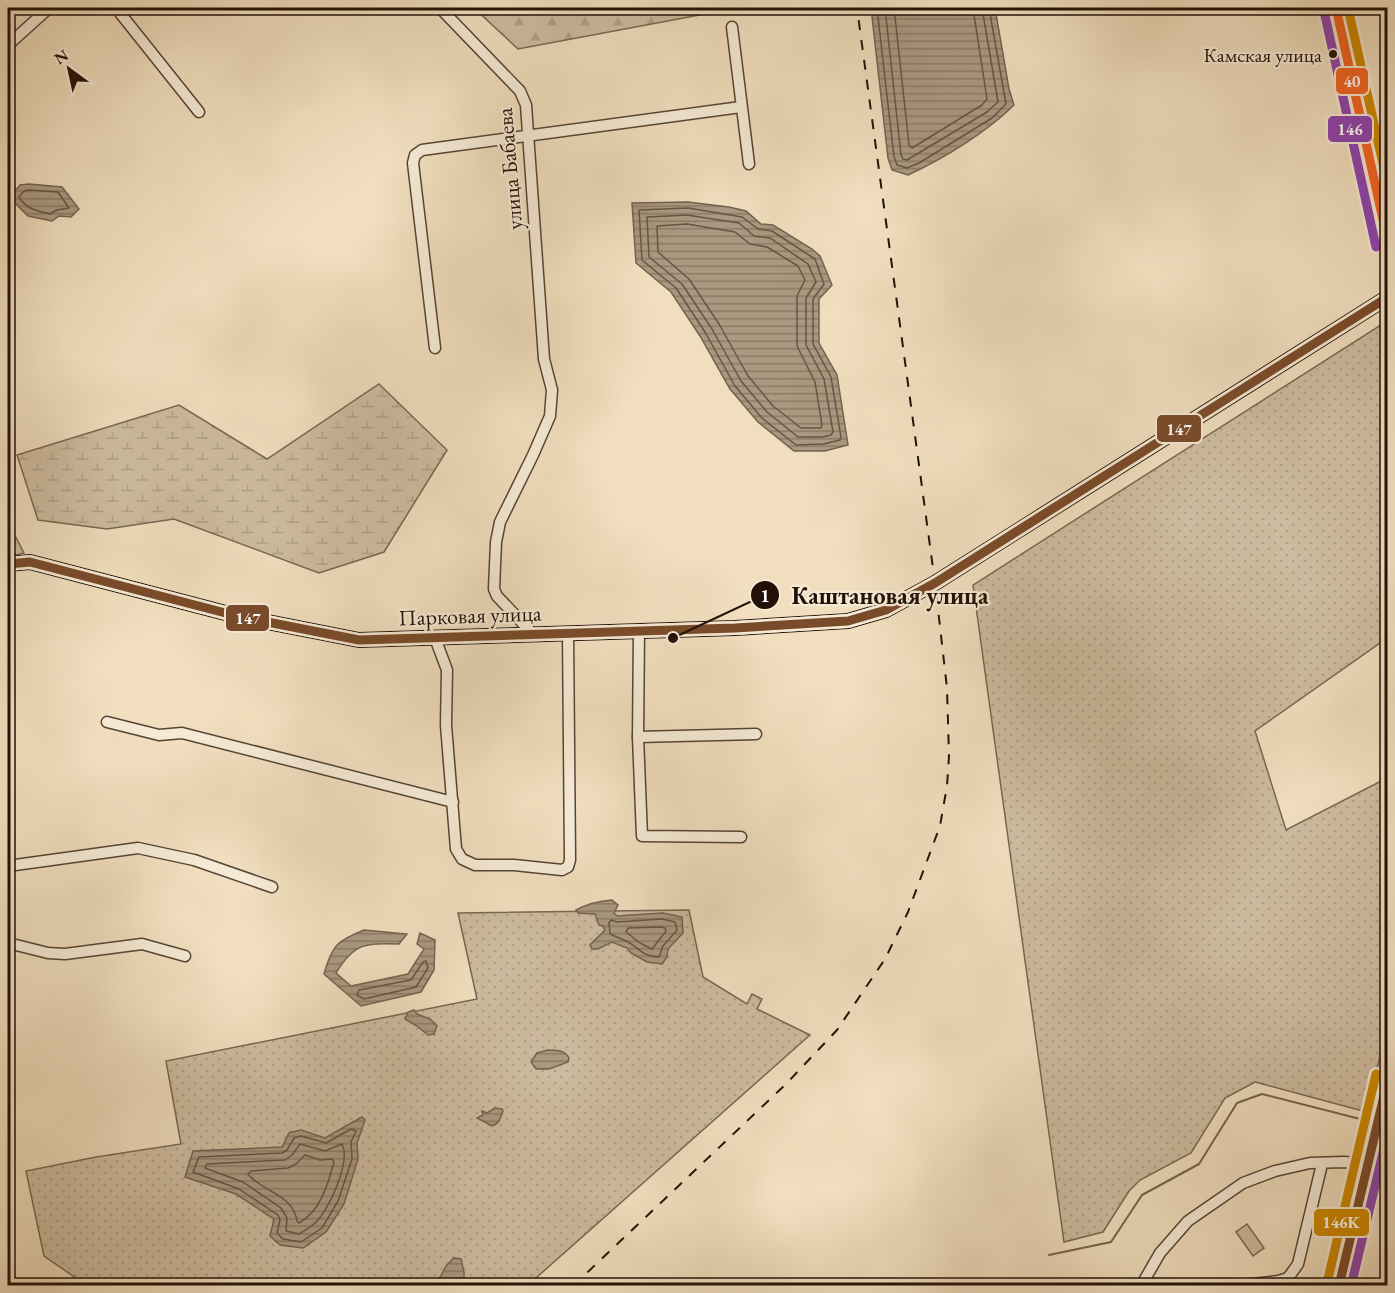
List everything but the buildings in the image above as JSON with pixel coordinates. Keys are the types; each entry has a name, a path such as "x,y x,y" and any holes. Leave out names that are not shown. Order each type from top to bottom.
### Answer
{"main road":[{"path":"1336,8 1388,243"},
{"name":"Парковая улица","path":"9,564 30,562 237,616 359,640 764,627 848,621 886,610 935,583 1388,297"}],"street":[{"path":"8,45 49,8"},
{"path":"116,8 199,112"},
{"name":"улица Бабаева","path":"440,8 520,91 526,105 544,359 552,390 550,416 500,522 496,542 494,589 496,596 532,633"},
{"path":"732,27 749,164"},
{"path":"435,348 413,163 416,155 422,150 741,107"},
{"path":"8,548 9,564"},
{"path":"639,630 638,737 642,836 741,837"},
{"path":"435,638 447,670 447,725 456,849 462,859 475,865 514,865 562,870 568,867 568,632"},
{"path":"107,722 159,735 182,733 453,802"},
{"path":"638,737 756,734"},
{"path":"8,866 138,848 194,860 272,887"},
{"path":"8,943 48,953 65,954 142,944 185,956"},
{"path":"1339,1286 1388,1077"},
{"path":"1141,1286 1160,1253 1188,1221 1243,1183 1275,1171 1310,1163 1367,1164"},
{"path":"1235,1286 1288,1278 1298,1264 1322,1164"}],"green space":[{"path":"474,8 737,8 518,49"},
{"path":"1387,321 1387,638 1255,731 1286,830 1387,778 1387,1026 1368,1108 1359,1110 1255,1082 1225,1098 1191,1153 1140,1180 1129,1191 1103,1232 1064,1242 973,585"},
{"path":"379,384 447,450 384,552 319,573 174,519 107,529 38,520 17,455 179,405 267,459"},
{"path":"8,522 24,553 8,557"},
{"path":"689,910 703,977 747,1004 752,994 762,999 757,1009 810,1035 528,1285 86,1285 44,1256 26,1171 181,1144 166,1061 477,999 458,913"},
{"path":"1247,1224 1264,1248 1253,1256 1236,1232"}],"water":[{"path":"871,8 995,8 1009,89 1014,105 978,135 936,161 908,175 892,170 888,158"},
{"path":"29,184 62,187 79,209 71,217 59,216 52,221 28,216 14,202 8,190"},
{"path":"688,202 746,211 761,224 773,225 820,256 832,285 819,299 819,343 837,375 848,445 825,451 794,451 758,422 730,389 700,336 671,292 636,263 632,203"},
{"path":"612,900 618,905 614,913 617,916 663,913 682,917 683,933 668,949 667,957 662,964 647,962 631,953 627,948 612,942 598,949 592,949 590,945 605,930 599,925 595,914 578,913 576,910 593,903"},
{"path":"364,930 407,934 399,944 369,945 355,950 336,973 351,986 408,974 424,949 417,944 420,933 435,940 434,970 421,992 361,1006 324,974 330,956 337,945 347,937"},
{"path":"414,1010 437,1026 434,1034 428,1035 405,1019 408,1012"},
{"path":"548,1050 565,1053 569,1058 568,1062 549,1069 536,1069 531,1062 537,1053"},
{"path":"495,1108 503,1111 495,1125 492,1126 477,1118 483,1115 482,1111 487,1113"},
{"path":"362,1117 365,1120 357,1143 358,1159 344,1204 326,1232 303,1248 280,1245 270,1236 274,1219 236,1194 185,1177 193,1151 282,1147 289,1133 301,1130 325,1138"},
{"path":"454,1258 461,1259 464,1285 436,1285 446,1266"}],"waterway":[{"path":"1049,1255 1111,1242 1142,1195 1199,1164 1237,1103 1262,1094 1368,1121"}],"railway":[{"path":"573,1286 786,1084 837,1030 885,959 908,912 940,826 947,786 949,756 947,688 935,583 857,8"}],"transit line":[{"name":"40","path":"1336,8 1388,242"},
{"name":"146K","path":"1348,8 1388,186"},
{"name":"146","path":"1324,11 1376,247"},
{"name":"147","path":"8,564 30,562 237,616 359,640 735,628 848,621 886,610 935,583 1388,297"},
{"name":"146K","path":"1327,1283 1376,1074"},
{"name":"147","path":"1339,1286 1388,1079"},
{"name":"146","path":"1351,1286 1388,1132"}],"place":[{"name":"Камская улица","path":"1333,54"},
{"name":"Каштановая улица","path":"673,638"}]}
